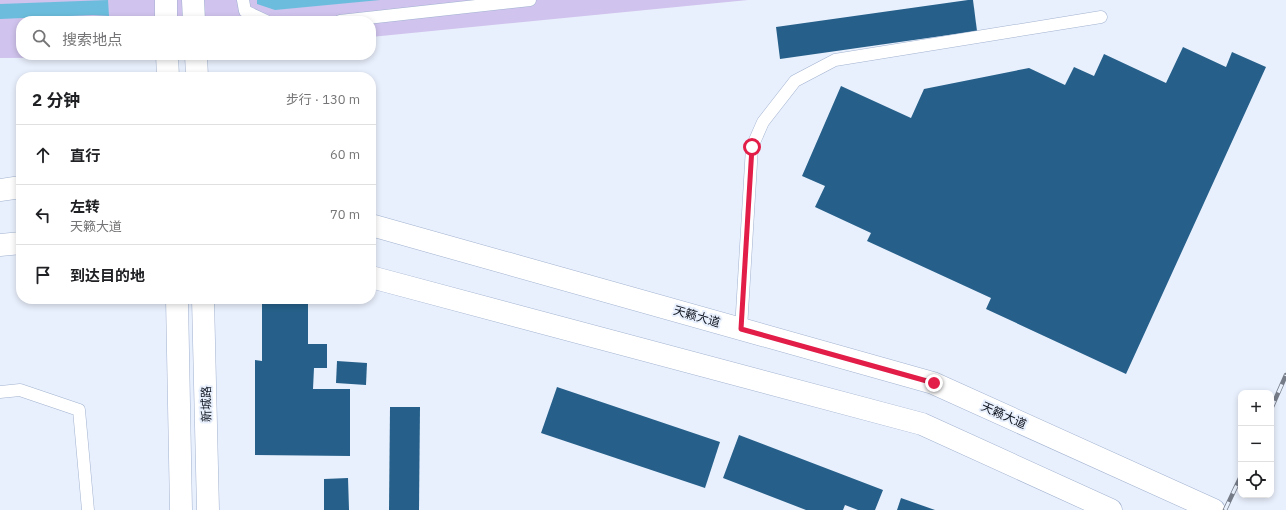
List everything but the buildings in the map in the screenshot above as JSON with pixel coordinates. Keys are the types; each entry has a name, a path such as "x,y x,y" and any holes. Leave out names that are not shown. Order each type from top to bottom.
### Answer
{"main road":[{"path":"166,0 166,16"},
{"path":"192,0 194,16"},
{"path":"167,60 168,72"},
{"path":"196,60 197,72"},
{"path":"0,190 16,188"},
{"name":"天籁大道","path":"376,226 934,383 1214,510"},
{"path":"0,245 16,243"},
{"path":"376,278 922,424 1111,510"},
{"path":"177,304 181,510"},
{"name":"新城路","path":"203,304 208,510"}],"lane":[{"path":"243,0 245,11 256,16"},
{"path":"376,17 530,0"},
{"path":"741,329 752,147 763,122 794,81 835,60 1101,17"},
{"path":"0,392 20,390 80,410 88,510"}],"shaded area":[{"path":"0,0 748,0 376,37 376,16 16,16 16,58 0,58"}],"water":[{"path":"108,0 109,16 16,16 16,18 0,19 0,4"},
{"path":"257,0 380,0 275,10 257,4"}],"railway":[{"path":"1274,402 1286,375"},
{"path":"1225,510 1238,482"}],"route":[{"path":"752,147 741,329 934,383"}]}
